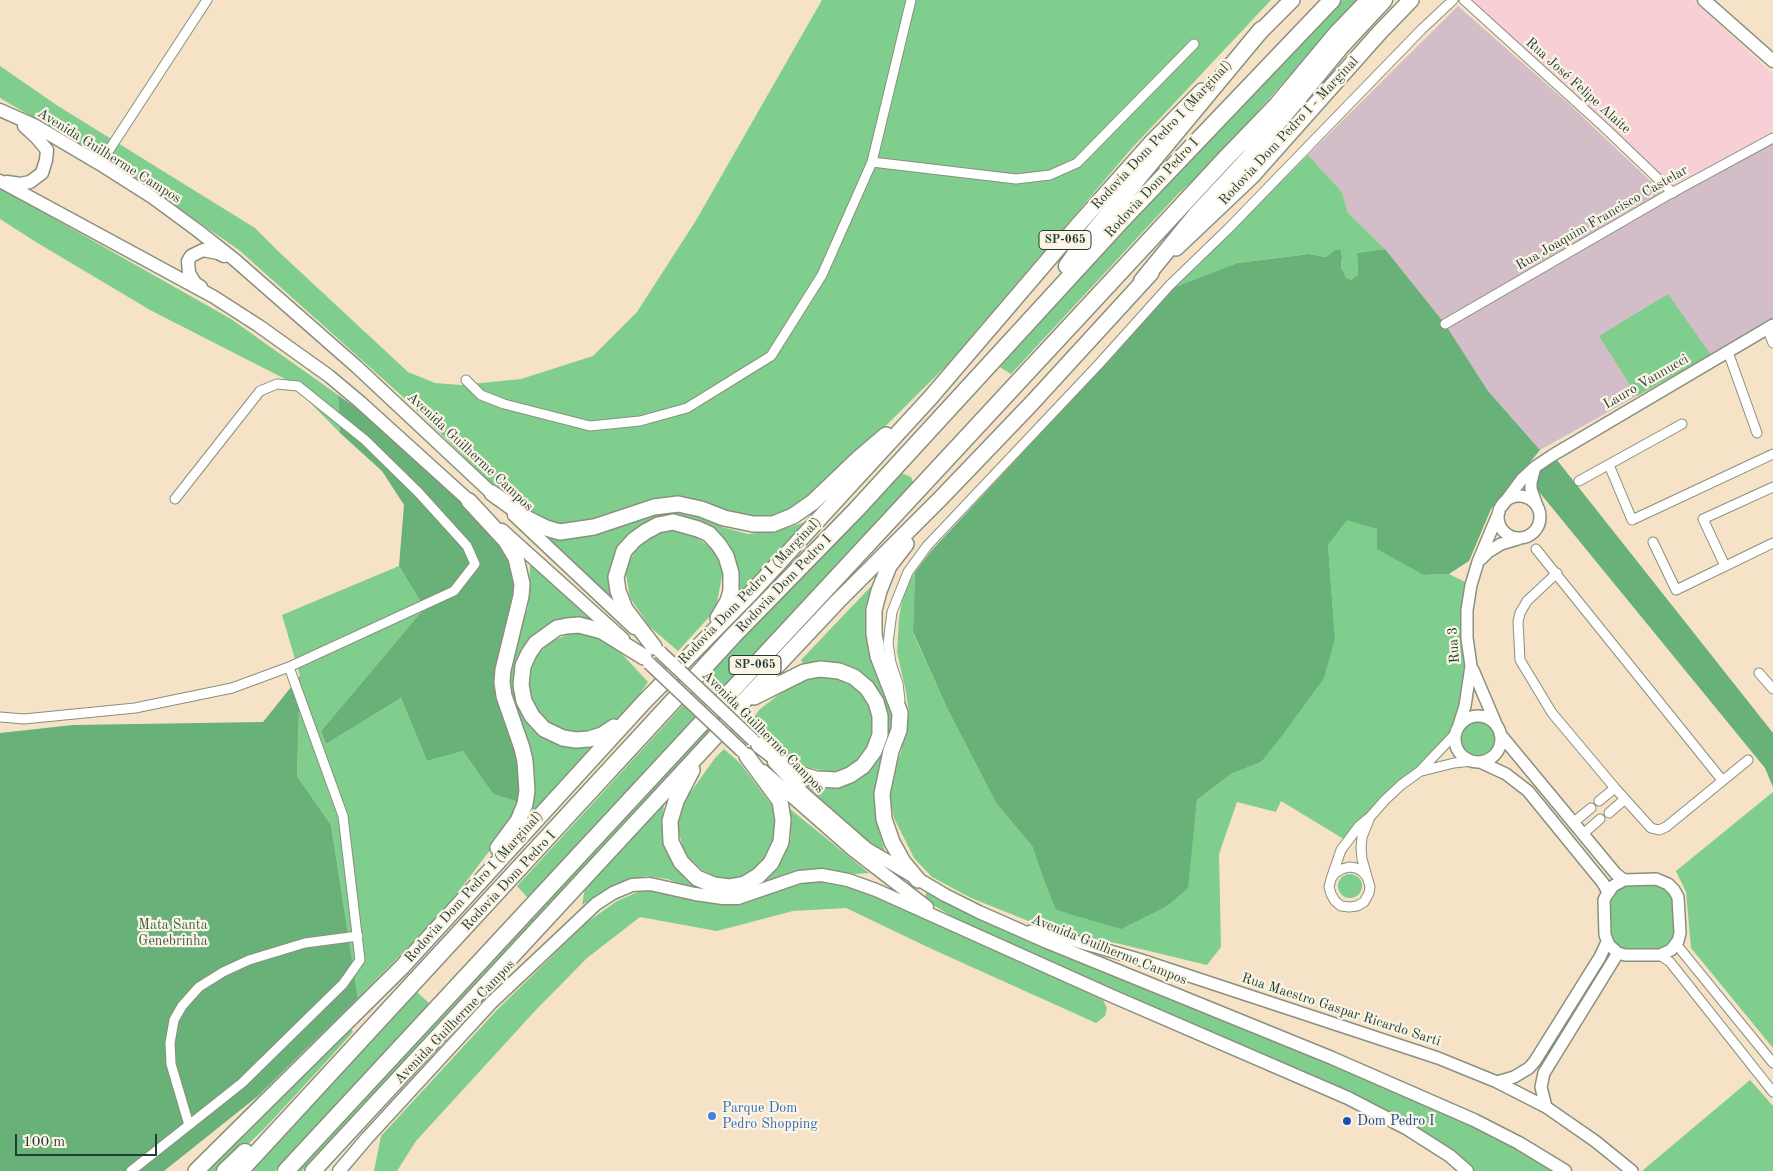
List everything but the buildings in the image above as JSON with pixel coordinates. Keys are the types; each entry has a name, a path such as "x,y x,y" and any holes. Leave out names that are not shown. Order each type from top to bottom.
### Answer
{"highway":[{"name":"Rodovia Dom Pedro I (Marginal)","path":"196,1171 402,967 644,702 752,592 931,397 1078,225 1152,142 1292,0"},
{"name":"Rodovia Dom Pedro I","path":"240,1171 733,636 856,510 1127,214 1332,0"},
{"name":"SP-065","path":"286,1171 1225,158 1277,105 1338,32 1369,0"},
{"path":"1142,281 1196,215 1247,160 1343,44 1384,0"},
{"name":"Rodovia Dom Pedro I - Marginal","path":"1142,281 1252,176 1366,46 1411,0"},
{"path":"1031,318 1076,253 1261,30"},
{"name":"SP-065","path":"313,1171 837,602 1032,403 1142,281"},
{"path":"492,493 528,519 546,528 560,532 594,527 654,507 678,504 701,509 724,518 753,524 773,524 794,516 813,502 859,458 931,397"},
{"path":"918,880 903,862 892,842 884,819 882,794 891,751 899,730 900,713 878,656 874,634 874,610 879,591 890,566 941,498"},
{"path":"402,967 443,912 506,840 518,821 525,804 525,761 518,734 504,696 502,682 503,670 521,596 520,569 506,541 469,501"},
{"path":"652,655 625,610 618,591 616,577 624,551 634,540 645,532 673,522 710,534 726,556 732,573 731,591 728,601 694,649"},
{"path":"644,702 626,719 602,735 576,740 563,738 544,729 532,716 524,701 521,685 523,666 536,643 557,628 578,625 602,631 652,655"},
{"path":"744,702 804,672 820,668 838,671 854,677 868,688 876,702 880,716 880,735 874,750 863,766 850,775 837,780 816,779 796,773 756,743"},
{"path":"714,737 684,783 670,820 671,842 681,862 697,878 714,885 729,887 745,884 758,876 772,863 781,842 783,820 780,801 744,754"},
{"path":"225,1171 325,1080"}],"main road":[{"path":"1704,0 1773,61"},
{"name":"Avenida Guilherme Campos","path":"5,112 34,125 160,202 249,272 370,379 492,493 652,655 744,754 846,844 919,902 970,932"},
{"path":"0,180 20,184 30,182 42,173 47,150 36,137 5,112"},
{"name":"Avenida Guilherme Campos","path":"0,180 214,297 259,326 329,376 469,501 756,743 804,794 867,849 918,880 979,912 1016,929 1332,1058 1474,1120 1561,1169"},
{"path":"214,297 195,283 189,273 188,261 191,256 203,250 218,252 249,272"},
{"name":"Avenida Guilherme Campos","path":"339,1171 491,1003 596,904 613,893 632,885 650,884 695,894 738,898 799,877 822,875 848,880 876,890 1112,996 1348,1098 1406,1128 1450,1156 1467,1171"}],"street":[{"path":"100,164 207,0"},
{"path":"466,380 481,394 504,404 590,426 640,421 688,408 771,356 822,275 872,162 912,0"},
{"path":"900,713 898,684 891,663 888,643 889,627 900,588 908,572 927,546 1099,364 1170,285 1453,0"},
{"name":"Rua José Felipe Alaite","path":"1464,0 1605,128 1673,193"},
{"path":"872,162 1016,179 1050,175 1077,163 1194,44"},
{"name":"Rua Joaquim Francisco Castelar","path":"1445,324 1773,138"},
{"path":"1770,327 1773,343"},
{"name":"Lauro Vannucci","path":"1535,467 1770,327"},
{"path":"1728,352 1757,433"},
{"path":"0,717 24,718 135,708 232,688 290,667 454,591 475,564 467,546 441,516 365,440 298,386 277,384 260,391 175,499"},
{"path":"1579,481 1682,424"},
{"path":"1609,465 1632,520 1773,454"},
{"path":"1478,562 1494,548 1532,534 1537,528 1540,522 1540,514 1531,489 1535,467"},
{"name":"Rua 3","path":"1457,729 1468,693 1471,666 1467,638 1467,610 1471,585 1478,562 1500,509 1510,494 1535,467"},
{"path":"1725,566 1703,519 1773,487"},
{"path":"1520,538 1513,538 1502,530 1499,524 1500,509 1513,498 1520,496 1527,498 1538,508"},
{"path":"1652,542 1676,590 1773,543"},
{"path":"1536,549 1722,780"},
{"path":"1557,573 1527,601 1520,613 1518,622 1520,660 1552,713 1651,828 1659,830 1666,827 1748,760"},
{"path":"1420,772 1454,762 1488,760 1498,749 1501,742 1498,730 1471,666"},
{"path":"131,1171 242,1083 343,984 360,960 343,816 290,667"},
{"path":"1760,673 1773,689"},
{"path":"1370,817 1361,848 1370,887 1366,900 1357,906 1341,906 1335,901 1329,887 1341,850 1359,826 1401,785 1420,772 1466,720 1474,716 1482,716 1490,720 1616,874 1624,880"},
{"path":"1457,729 1455,742 1458,751 1464,758 1506,774 1528,791 1608,892"},
{"path":"1599,801 1615,788"},
{"path":"1608,813 1625,799"},
{"path":"1574,822 1591,808"},
{"path":"1583,834 1600,819"},
{"path":"1331,879 1342,869 1349,867 1356,868 1367,877"},
{"path":"1624,880 1660,880 1674,890 1679,901 1680,933 1676,944 1668,952 1660,955 1625,955 1618,953 1607,942 1604,900 1613,886 1624,880"},
{"name":"Rua Maestro Gaspar Ricardo Sarti","path":"1016,929 1064,938 1135,958 1438,1058 1497,1082 1546,1107 1595,1141 1632,1171"},
{"path":"189,1125 171,1064 170,1043 174,1020 182,1006 199,987 223,972 249,960 305,943 358,936"},
{"path":"1497,1082 1514,1077 1529,1068 1536,1061 1600,957 1607,942"},
{"path":"1676,944 1773,1063"},
{"path":"1546,1107 1542,1087 1544,1073 1618,953"},
{"path":"1660,955 1670,962 1773,1092"}],"shaded area":[{"path":"1474,0 1693,0 1773,74 1773,132 1675,189 1473,2"},
{"path":"1458,6 1568,103 1666,196 1773,138 1773,320 1540,450 1488,391 1445,324 1385,249 1348,213 1342,192 1308,155"}],"green space":[{"path":"822,0 1271,0 1132,148 946,366 799,512 761,524 686,505 584,529 528,519 402,396 239,250 125,171 0,98 0,66 58,106 255,228 408,372 435,383 461,385 521,379 593,356 637,312 695,222"},
{"path":"1342,0 1359,0 1335,24 1216,159 1177,195 1011,374 998,366 1112,240"},
{"path":"1308,155 1342,192 1348,213 1385,249 1357,253 1358,275 1351,280 1346,279 1341,267 1341,250 1335,250 1326,257 1309,254 1237,263 1175,287"},
{"path":"0,188 231,319 338,395 340,433 289,381 150,310 0,219"},
{"path":"1385,249 1445,324 1488,391 1540,450 1491,509 1469,561 1449,574 1424,575 1377,549 1377,529 1347,520 1328,545 1335,638 1324,678 1261,762 1231,774 1197,800 1188,888 1167,906 1121,929 1056,910 1032,846 996,803 947,708 913,632 915,572 931,551 1175,287 1237,263 1309,254 1326,257 1335,250 1341,250 1341,267 1346,278 1351,280 1358,275 1357,253"},
{"path":"1668,294 1711,355 1637,396 1599,336"},
{"path":"338,395 387,430 434,469 516,558 521,596 497,700 520,741 525,804 493,794 463,751 427,761 401,698 326,744 321,731 421,612 422,604 399,566 404,505 382,471 340,433"},
{"path":"1553,455 1773,733 1773,787 1765,768 1531,482"},
{"path":"899,472 911,477 914,484 719,691 704,678"},
{"path":"672,511 700,515 722,527 748,534 777,531 806,522 736,597 706,526 645,526 610,580 612,598 550,540 553,537 580,538 639,517"},
{"path":"1347,519 1377,529 1424,575 1449,574 1471,585 1471,661 1459,725 1444,747 1347,841 1281,801 1276,812 1237,802 1219,854 1221,947 1207,965 1051,930 971,898 932,877 914,858 894,818 890,798 893,772 901,752 909,714 897,652 899,618 904,590 915,572 913,633 947,708 996,803 1032,846 1056,910 1090,919 1187,888 1197,800 1231,774 1261,762 1335,638 1328,545"},
{"path":"663,530 689,533 712,548 723,571 717,602 712,614 678,651 650,627 630,598 625,569 639,544"},
{"path":"530,565 537,567 597,620 579,619 521,661 530,725 548,741 570,747 592,747 532,813 535,788 530,748 510,696 508,670 528,607"},
{"path":"399,566 422,604 421,612 321,731 326,744 401,698 427,761 463,751 493,794 525,804 443,912 358,998 331,825 297,776 300,676 282,615"},
{"path":"879,578 869,613 896,711 877,805 880,833 885,852 874,846 803,783 818,787 851,784 865,773 884,739 868,680 847,666 824,661 804,665 801,660"},
{"path":"574,632 599,638 622,654 648,682 637,698 618,718 581,736 551,728 531,704 528,680 534,659 550,642"},
{"path":"828,674 852,682 870,701 874,725 868,748 851,766 831,772 801,766 751,721 760,709 801,678"},
{"name":"Mata Santa Genebrinha","path":"300,676 297,776 331,825 358,998 258,1096 164,1171 0,1171 0,733 73,725 263,722"},
{"path":"683,705 696,717 528,898 517,886"},
{"path":"1478,720 1492,725 1497,739 1492,753 1478,758 1464,753 1459,739 1464,725"},
{"path":"707,728 711,732 302,1171 296,1171"},
{"path":"724,749 740,763 777,812 778,842 758,869 732,883 704,872 685,854 677,827 683,803 715,758"},
{"path":"1773,792 1773,1048 1691,948 1686,892 1676,871"},
{"path":"664,804 662,827 665,847 699,886 760,883 780,862 791,838 790,809 869,873 854,874 818,868 797,872 754,890 696,889 667,879 646,876 628,880 608,889 582,905 585,888"},
{"path":"1350,874 1359,877 1362,886 1359,895 1350,898 1341,895 1338,886 1341,877"},
{"path":"821,880 881,895 1103,1000 1107,1008 1105,1016 1096,1023 846,908 793,911 717,931 640,917 587,958 534,1012 416,1141 397,1171 374,1171 381,1136 497,1010 586,923 617,901 645,889 770,891"},
{"path":"1655,885 1665,889 1673,899 1674,933 1671,941 1665,947 1659,949 1626,950 1618,946 1611,934 1610,901 1612,896 1625,886"},
{"path":"926,893 930,893 1470,1121 1557,1171 1471,1171 1403,1123 961,922 925,900"},
{"path":"417,992 430,1004 275,1171 251,1171"},
{"path":"351,1029 353,1032 264,1129 220,1171 205,1171 255,1121"},
{"path":"1750,1080 1773,1106 1773,1171 1642,1171"}],"place":[{"name":"Parque Dom Pedro Shopping","path":"712,1116"},
{"name":"Dom Pedro I","path":"1347,1121"}]}
